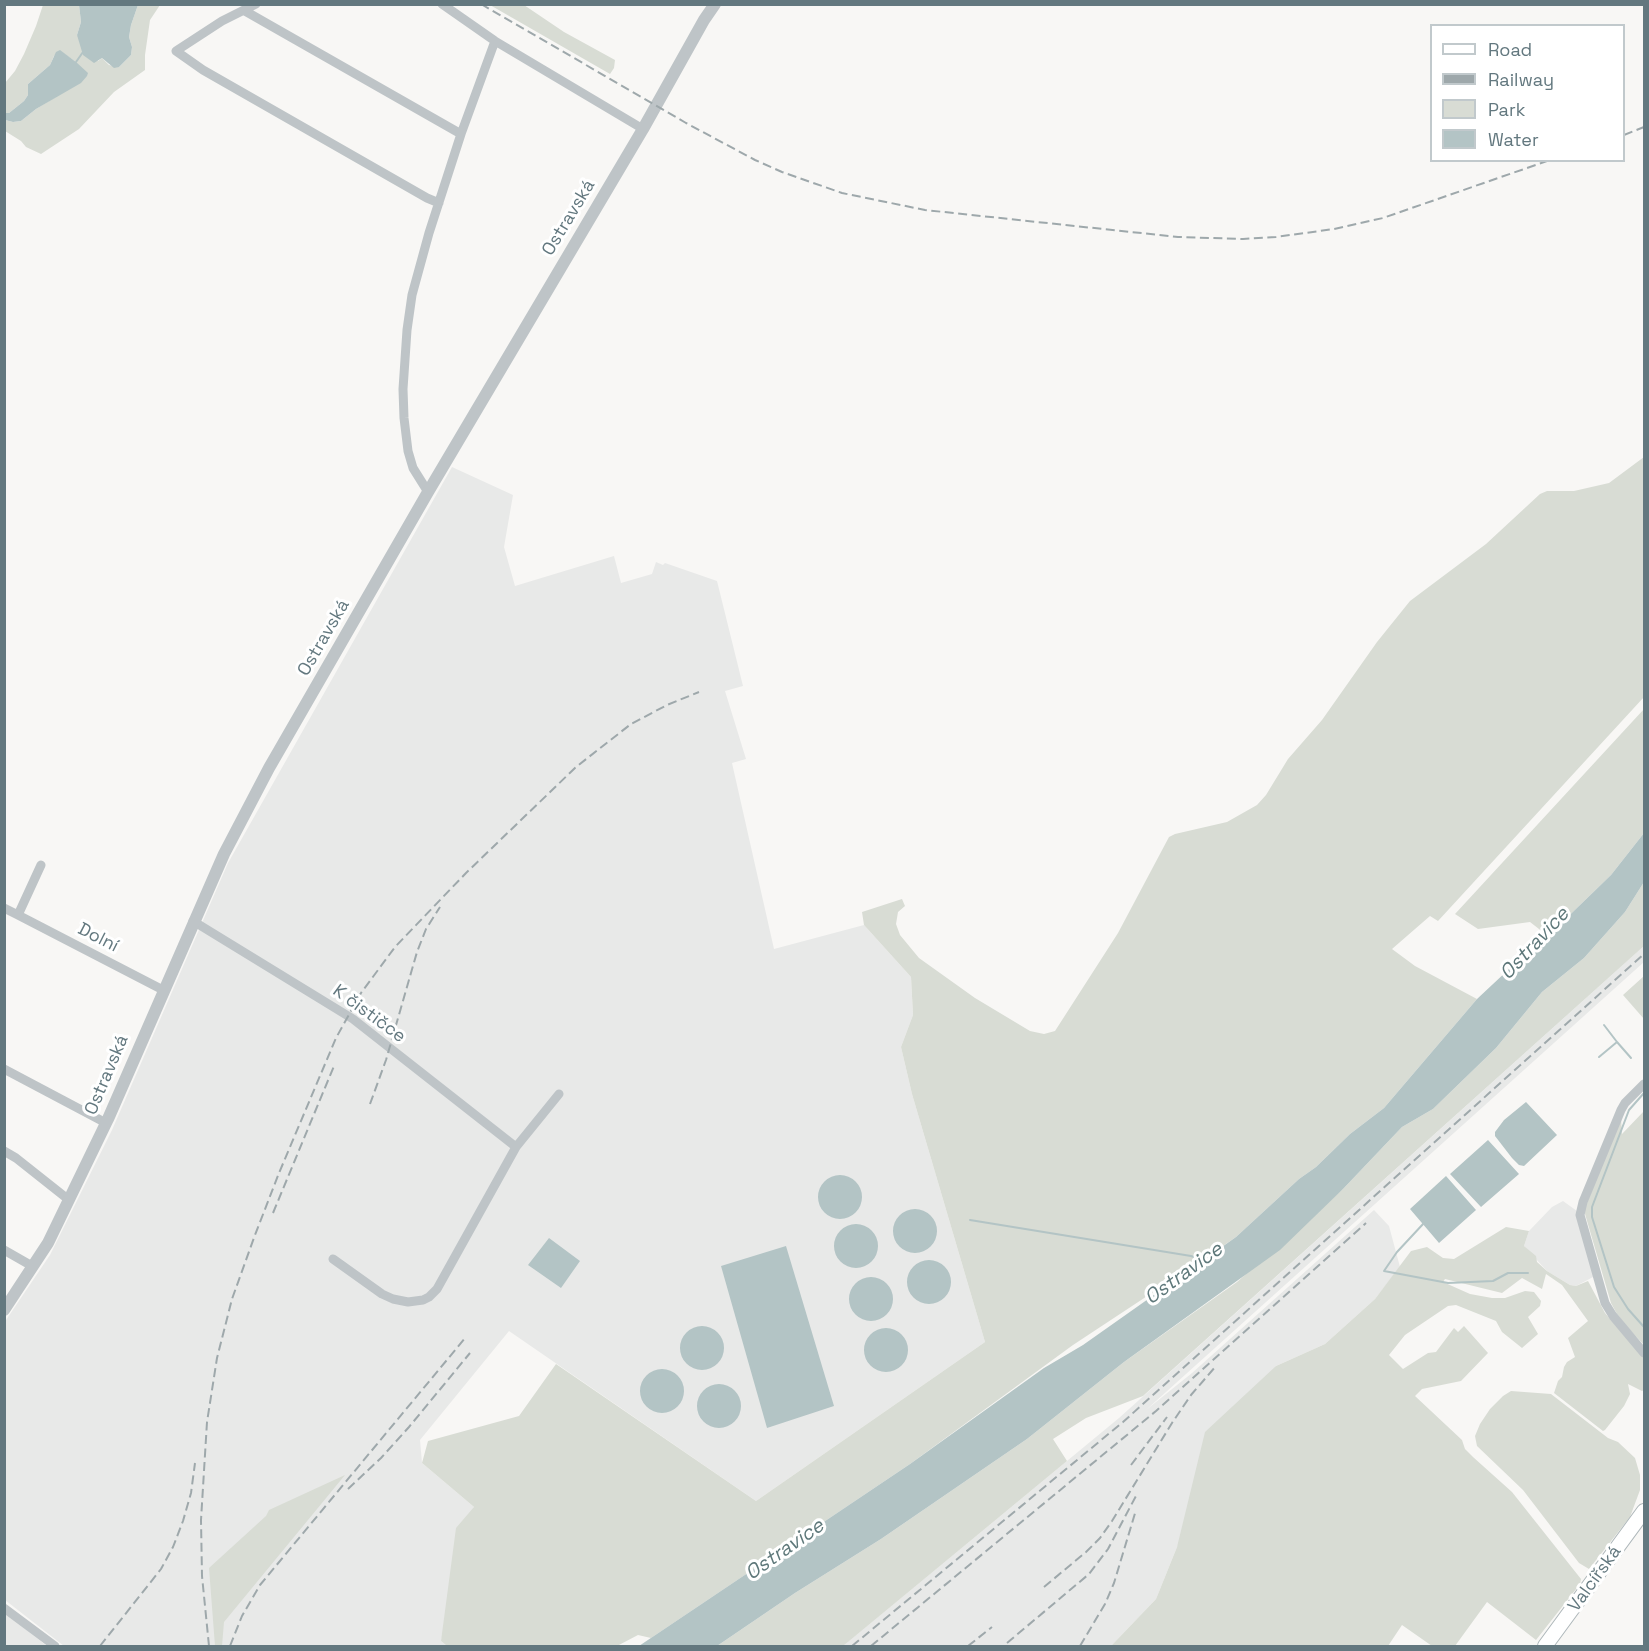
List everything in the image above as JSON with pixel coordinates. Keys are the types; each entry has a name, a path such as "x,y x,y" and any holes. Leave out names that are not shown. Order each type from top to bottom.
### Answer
{"main road":[{"name":"Valcířská","path":"1545,1647 1644,1511"}],"street":[{"path":"256,4 222,21 176,51 203,70 439,203"},
{"path":"442,4 495,40 644,129"},
{"name":"Ostravská","path":"4,1310 48,1243 106,1123 224,854 269,768 428,492 644,129 715,4"},
{"path":"245,11 461,134"},
{"path":"428,492 413,468 408,451 404,418 403,389 412,295 461,134 495,40"},
{"path":"18,915 41,865"},
{"name":"Dolní","path":"4,908 163,990"},
{"name":"K čističce","path":"194,921 353,1019 516,1147"},
{"path":"4,1069 106,1123"},
{"path":"1644,1084 1621,1110 1583,1202 1580,1215 1605,1303 1644,1353"},
{"path":"333,1259 382,1294 393,1299 408,1302 429,1297 437,1289 516,1147 559,1094"},
{"path":"4,1151 69,1200"},
{"path":"4,1251 32,1266"},
{"path":"4,1608 55,1647"}],"shaded area":[{"path":"452,467 513,495 504,547 515,586 614,556 621,583 652,574 656,562 717,581 743,686 725,691 746,759 732,763 774,949 864,925 911,977 913,1015 901,1047 912,1094 985,1342 756,1501 509,1331 420,1440 422,1463 474,1507 441,1641 447,1646 64,1646 5,1600 4,1323 50,1255 112,1130 228,863"},
{"path":"1644,946 1644,962 1146,1410 1192,1373 1374,1210 1389,1226 1400,1267 1375,1299 1325,1344 1276,1366 1177,1547 1156,1599 1111,1646 843,1646 1119,1418"},
{"path":"1563,1201 1577,1211 1595,1276 1576,1286 1570,1285 1547,1271 1524,1246 1529,1231 1552,1207"},
{"path":"5,1613 47,1646 5,1646"}],"green space":[{"path":"43,5 79,5 81,22 77,35 98,61 102,58 109,65 119,67 131,55 132,47 129,37 138,5 160,5 150,20 145,70 114,92 79,129 41,154 26,147 5,131 5,120 21,121 67,90 76,62 60,51 54,56 50,65 28,84 28,95 24,101 9,113 5,113 5,83 24,54"},
{"path":"490,5 524,5 564,32 615,60 614,68 610,74"},
{"path":"1644,457 1644,697 1438,921 1430,916 1392,949 1415,966 1477,999 1384,1108 1350,1134 1236,1237 1073,1345 910,1464 651,1638 638,1635 617,1646 447,1646 441,1641 456,1528 474,1507 422,1463 428,1441 519,1416 556,1364 756,1501 985,1342 912,1094 901,1047 913,1015 911,977 864,925 862,912 902,899 905,906 898,912 896,924 900,935 919,958 975,998 1030,1031 1044,1034 1055,1031 1118,933 1169,837 1227,822 1257,805 1266,795 1288,759 1322,720 1377,642 1410,601 1486,544 1540,494 1547,491 1574,491 1609,483"},
{"path":"1644,709 1644,833 1611,875 1548,936 1530,922 1478,929 1455,914"},
{"path":"1644,882 1644,946 1143,1396 1086,1418 1053,1439 1067,1461 848,1642 843,1646 717,1646 881,1539 1027,1439 1124,1362 1237,1282 1344,1188 1402,1127 1433,1109 1496,1048 1542,992 1584,958 1625,912"},
{"path":"1644,976 1644,1019 1623,995"},
{"path":"1644,1111 1644,1345 1617,1314 1611,1303 1585,1208 1621,1118 1622,1134"},
{"path":"1506,1227 1529,1231 1524,1246 1536,1256 1537,1262 1547,1271 1570,1285 1576,1286 1588,1281 1605,1313 1644,1358 1644,1390 1628,1384 1630,1394 1624,1406 1603,1431 1554,1393 1564,1367 1575,1357 1568,1338 1588,1321 1562,1285 1546,1274 1542,1289 1522,1278 1502,1293 1445,1279 1443,1282 1470,1294 1492,1298 1505,1298 1525,1291 1534,1292 1541,1301 1540,1306 1528,1317 1538,1334 1522,1348 1502,1332 1496,1321 1456,1305 1448,1306 1405,1335 1389,1355 1403,1369 1428,1353 1436,1352 1454,1328 1458,1332 1464,1326 1488,1353 1461,1381 1422,1389 1415,1396 1462,1440 1465,1449 1473,1457 1512,1492 1581,1579 1580,1584 1536,1640 1487,1602 1455,1646 1432,1646 1402,1625 1388,1646 1111,1646 1156,1599 1177,1547 1205,1432 1276,1366 1325,1344 1375,1299 1411,1251 1427,1247 1443,1258 1454,1259"},
{"path":"1511,1391 1551,1394 1608,1438 1618,1442 1635,1458 1640,1475 1640,1490 1630,1517 1589,1569 1579,1563 1523,1490 1477,1446 1475,1436 1480,1424 1490,1409"},
{"path":"345,1475 224,1622 222,1646 215,1646 209,1568 266,1516 269,1510"}],"water":[{"path":"79,5 138,5 129,37 132,47 131,55 119,67 114,68 102,58 94,63 83,55 77,35 81,22"},
{"path":"60,50 88,73 87,76 81,83 36,109 21,121 5,120 5,113 9,113 24,101 28,95 28,84 50,65 56,52"},
{"name":"Ostravice","path":"1644,833 1644,882 1625,912 1584,958 1542,992 1496,1048 1433,1109 1402,1127 1280,1250 1124,1362 1027,1439 881,1539 717,1646 639,1646 910,1464 1044,1368 1083,1345 1236,1237 1350,1134 1384,1108 1477,999 1548,936 1611,875"},
{"path":"1526,1102 1557,1135 1524,1166 1519,1165 1512,1158 1495,1136 1495,1132 1504,1120"},
{"path":"1488,1140 1519,1174 1481,1207 1450,1174"},
{"path":"840,1175 855,1182 862,1197 855,1212 840,1219 825,1212 818,1197 825,1182"},
{"path":"1446,1176 1476,1210 1439,1243 1410,1209"},
{"path":"915,1209 931,1215 937,1231 931,1247 915,1253 899,1247 893,1231 899,1215"},
{"path":"856,1224 871,1231 878,1246 871,1261 856,1268 841,1261 834,1246 841,1231"},
{"path":"549,1238 580,1261 561,1288 528,1265"},
{"path":"786,1246 834,1406 767,1428 721,1266"},
{"path":"929,1260 944,1267 951,1282 944,1297 929,1304 914,1297 907,1282 914,1267"},
{"path":"871,1277 886,1284 893,1299 886,1314 871,1321 856,1314 849,1299 856,1284"},
{"path":"702,1326 717,1333 724,1348 717,1363 702,1370 687,1363 680,1348 687,1333"},
{"path":"886,1328 901,1335 908,1350 901,1365 886,1372 871,1365 864,1350 871,1335"},
{"path":"662,1369 677,1376 684,1391 677,1406 662,1413 647,1406 640,1391 647,1376"},
{"path":"719,1384 734,1391 741,1406 734,1421 719,1428 704,1421 697,1406 704,1391"}],"waterway":[{"path":"76,62 83,52"},
{"path":"1599,1057 1617,1042 1604,1025"},
{"path":"1617,1042 1631,1058"},
{"path":"1644,1093 1629,1110 1592,1207 1592,1217 1614,1287 1628,1309 1644,1327"},
{"name":"Ostravice","path":"970,1220 1191,1256 1206,1261"},
{"path":"1424,1223 1397,1252 1384,1271 1448,1283 1493,1281 1508,1273 1528,1273"}],"railway":[{"path":"481,4 686,123 755,160 842,193 925,210 1178,237 1243,239 1276,237 1334,229 1383,218 1544,162"},
{"path":"1625,135 1644,127"},
{"path":"209,1646 202,1576 201,1520 207,1422 217,1358 232,1299 255,1235 336,1038 361,993 395,947 466,873 576,767 631,724 667,705 699,692"},
{"path":"370,1104 386,1060 417,952 426,929 440,907"},
{"path":"852,1646 1123,1422 1644,954"},
{"path":"273,1213 334,1066"},
{"path":"871,1646 1156,1411 1366,1223"},
{"path":"230,1646 242,1616 260,1585 466,1337"},
{"path":"348,1489 409,1427 470,1353"},
{"path":"1044,1587 1100,1538 1172,1423 1191,1395 1216,1366"},
{"path":"1131,1465 1167,1417"},
{"path":"100,1646 161,1569 173,1547 191,1493 195,1463"},
{"path":"1007,1643 1089,1574 1108,1549 1137,1494"},
{"path":"1080,1646 1105,1604 1114,1583 1136,1510"},
{"path":"968,1646 992,1627"}]}
